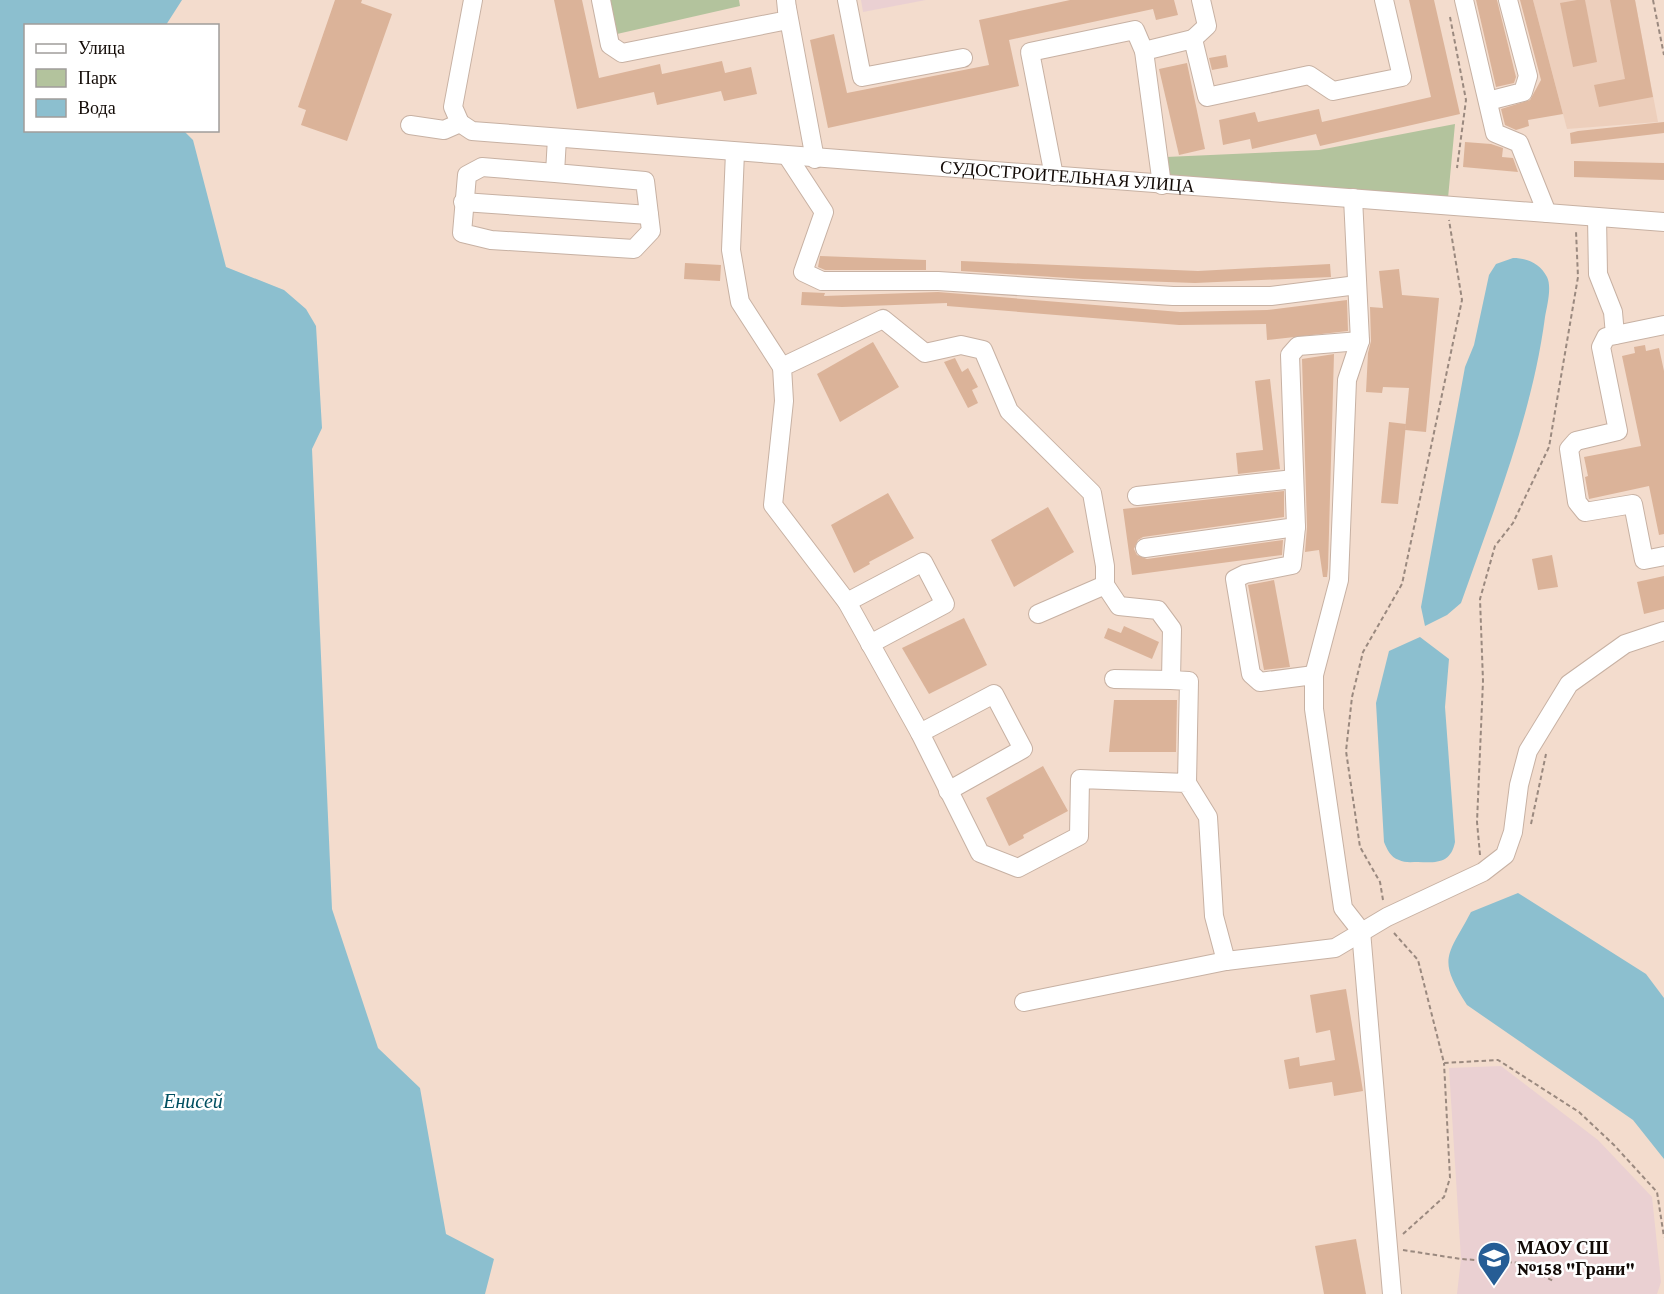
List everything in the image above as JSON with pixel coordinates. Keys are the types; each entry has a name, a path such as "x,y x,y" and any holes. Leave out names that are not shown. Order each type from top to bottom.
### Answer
{"street":[{"path":"466,127 453,107 473,0"},
{"path":"601,0 610,45 622,53 788,20"},
{"path":"786,0 814,159"},
{"path":"847,0 862,77 963,57"},
{"path":"1144,51 1193,39 1207,26 1200,0"},
{"path":"1193,39 1207,97 1310,75 1333,91 1402,77 1384,0"},
{"path":"1488,101 1523,92 1528,76 1508,0"},
{"path":"1456,6 1488,101 1495,132 1519,143 1547,213"},
{"path":"1054,176 1030,52 1135,30 1144,51 1162,184"},
{"name":"СУДОСТРОИТЕЛЬНАЯ УЛИЦА","path":"410,125 444,130 466,127 557,138 788,157 1664,222"},
{"path":"555,173 557,138"},
{"path":"735,152 731,250 740,302 782,367 784,401 773,506 846,602 920,733 980,854 1018,868 1079,836 1080,779 1187,783"},
{"path":"788,157 824,212 803,272 822,281 938,282 1173,296 1271,296 1356,285"},
{"path":"482,167 555,173 645,181 651,231 634,249 491,240 462,233 467,175 482,167"},
{"path":"1353,198 1360,341 1347,380 1339,580 1314,675 1314,709 1343,908 1362,931 1392,1294"},
{"path":"463,202 649,215"},
{"path":"1597,217 1598,274 1613,312 1615,335"},
{"path":"782,367 883,319 926,353 961,345 983,350 1009,411 1092,494 1105,566 1105,585 1119,606 1158,610 1172,629 1171,680"},
{"path":"1664,325 1606,337 1601,347 1618,431 1576,441 1569,449 1577,502 1585,512 1633,504 1644,560 1664,556"},
{"path":"1314,675 1260,681 1251,674 1235,579 1245,574 1292,565 1296,527 1290,355 1298,346 1360,341"},
{"path":"1137,496 1294,478"},
{"path":"1145,548 1296,527"},
{"path":"846,602 923,562 945,604 870,644"},
{"path":"1038,614 1105,585"},
{"path":"1024,1002 1226,961 1335,948 1387,916 1483,872 1505,855 1513,832 1519,785 1528,751 1569,684 1625,644 1664,631"},
{"path":"1114,680 1189,681 1187,783 1208,818 1214,916 1226,961"},
{"path":"920,733 994,694 1023,749 948,791"}],"path":[{"path":"1653,0 1664,55"},
{"path":"1456,6 1466,100 1457,168"},
{"path":"1448,212 1462,300 1402,584 1363,652 1352,698 1346,751 1360,847 1380,882 1389,928 1418,960 1444,1063 1450,1178 1444,1197 1401,1236 1401,1249 1461,1259 1521,1263 1553,1281"},
{"path":"1480,858 1477,822 1483,681 1480,599 1495,546 1513,523 1549,447 1578,277 1575,222"},
{"path":"1444,1063 1498,1060 1578,1112 1614,1145 1657,1192 1664,1237"}],"shaded area":[{"path":"861,0 926,0 863,12"},
{"path":"1533,0 1635,0 1658,122 1567,129"},
{"path":"1501,1066 1598,1140 1652,1197 1661,1282 1657,1294 1457,1294 1461,1259 1449,1068"}],"green space":[{"path":"610,0 739,0 740,6 617,34"},
{"path":"1455,124 1448,198 1167,181 1166,157 1319,150"}],"water":[{"name":"Енисей","path":"0,0 182,0 167,24 24,24 24,132 185,132 193,140 226,267 284,290 306,309 316,326 322,428 312,449 332,909 378,1048 420,1088 446,1234 494,1259 485,1294 0,1294"},
{"path":"1513,258 1528,260 1537,265 1544,272 1548,281 1548,302 1531,390 1499,497 1461,603 1447,615 1425,626 1421,607 1465,367 1474,345 1489,275 1496,264"},
{"path":"1420,637 1449,659 1445,707 1455,842 1447,858 1437,862 1401,861 1391,855 1384,842 1376,703 1389,651"},
{"path":"1518,893 1646,974 1664,998 1664,1159 1633,1120 1467,1005 1458,989 1449,967 1449,958 1451,949 1471,912"}],"building":[{"path":"335,0 362,0 361,3 392,14 347,141 301,125 306,110 298,107"},
{"path":"554,0 582,0 599,78 660,64 662,74 722,61 725,73 751,67 757,94 724,101 721,91 657,105 654,92 577,109"},
{"path":"1070,0 1174,0 1178,15 1156,20 1153,9 1009,40 1019,86 828,128 810,40 834,34 847,93 989,65 979,20"},
{"path":"1409,0 1434,0 1460,114 1320,146 1316,134 1252,149 1250,139 1223,145 1219,120 1255,112 1258,122 1319,109 1322,122 1431,97"},
{"path":"1476,0 1497,0 1516,77 1514,83 1496,87"},
{"path":"1520,0 1533,0 1563,114 1528,120 1529,126 1516,130 1505,125 1501,109 1530,100 1541,80"},
{"path":"1585,0 1597,62 1573,67 1560,3"},
{"path":"1610,0 1635,0 1653,97 1599,107 1594,85 1625,79"},
{"path":"1226,55 1228,67 1212,70 1209,58"},
{"path":"1187,63 1205,149 1179,155 1159,69"},
{"path":"1664,122 1664,133 1571,144 1570,133 1578,131"},
{"path":"1465,142 1491,144 1503,148 1502,157 1513,158 1518,172 1463,167"},
{"path":"1574,161 1664,163 1664,180 1574,177"},
{"path":"820,256 926,260 926,270 825,270 818,267"},
{"path":"961,261 1198,271 1330,264 1331,277 1195,283 1083,279 961,271"},
{"path":"685,263 721,265 720,281 684,279"},
{"path":"1399,269 1402,295 1439,298 1426,432 1405,430 1409,388 1383,387 1382,393 1366,392 1368,353 1371,341 1370,307 1383,308 1379,271"},
{"path":"802,292 825,293 824,296 938,292 1180,312 1267,310 1347,300 1348,331 1267,340 1266,324 1179,325 947,306 947,303 842,307 801,305"},
{"path":"873,342 899,387 840,422 817,374"},
{"path":"1645,345 1646,351 1659,348 1664,371 1664,534 1659,535 1649,486 1589,499 1585,477 1588,476 1584,457 1641,446 1622,356 1635,353 1634,347"},
{"path":"1334,354 1328,568 1327,577 1323,577 1319,550 1305,552 1307,527 1302,359"},
{"path":"955,358 962,372 968,368 978,387 972,390 978,403 968,408 944,362"},
{"path":"1270,379 1280,469 1238,474 1236,453 1263,450 1255,381"},
{"path":"1389,422 1406,424 1398,504 1381,503"},
{"path":"1284,491 1284,517 1143,537 1138,540 1134,549 1137,555 1147,559 1283,540 1282,555 1132,575 1123,509"},
{"path":"888,493 914,538 869,562 870,564 854,573 831,525"},
{"path":"1048,507 1074,552 1014,587 991,540"},
{"path":"1552,555 1558,587 1538,590 1532,559"},
{"path":"1664,576 1664,609 1644,614 1637,582"},
{"path":"1274,580 1290,667 1264,670 1248,585"},
{"path":"964,618 987,665 929,694 902,648"},
{"path":"1124,626 1159,642 1152,659 1104,638 1108,628 1121,633"},
{"path":"1114,700 1177,700 1176,752 1109,752"},
{"path":"1043,766 1068,811 1023,835 1024,838 1009,846 986,798"},
{"path":"1346,989 1363,1091 1334,1096 1332,1082 1289,1089 1284,1060 1299,1057 1300,1066 1335,1060 1330,1030 1316,1033 1310,995"},
{"path":"1356,1239 1366,1294 1324,1294 1315,1246"}],"place":[{"name":"МАОУ СШ №158 \"Грани\"","path":"1494,1287"}]}
